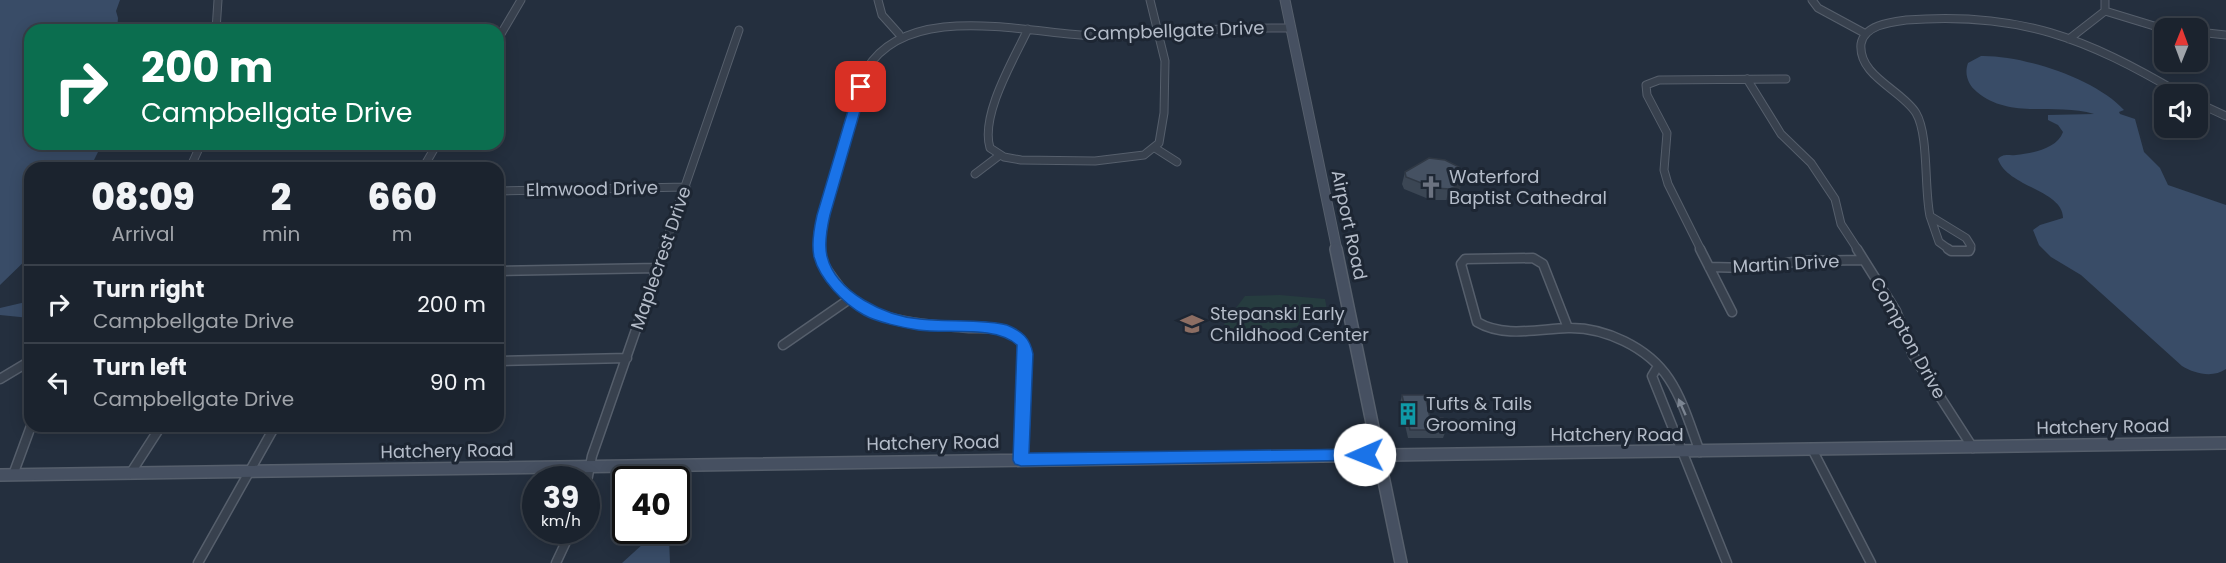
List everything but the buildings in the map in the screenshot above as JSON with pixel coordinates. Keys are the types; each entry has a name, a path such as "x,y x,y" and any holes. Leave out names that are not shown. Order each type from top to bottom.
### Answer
{"street":[{"path":"216,24 218,0"},
{"path":"504,25 521,0"},
{"path":"878,0 878,7 884,20 899,34"},
{"path":"1028,29 1000,88 986,140 990,148 1000,155 1024,159 1117,159 1141,156 1149,154 1159,144 1165,99 1164,53 1150,0"},
{"name":"Airport Road","path":"1285,0 1401,563"},
{"path":"1812,0 1818,8 1866,34"},
{"path":"2105,0 2105,11"},
{"path":"2069,39 2105,11"},
{"path":"2105,11 2154,26"},
{"path":"1929,216 1966,238 1971,246 1969,250 1961,253 1950,250 1935,237 1929,216 1920,122 1909,103 1868,67 1861,45 1866,34 1874,28 1897,20 1969,18 2005,20 2036,27 2069,39 2138,69 2164,84"},
{"name":"Campbellgate Drive","path":"1021,460 1025,354 1023,343 1016,335 1003,330 951,328 893,319 870,312 832,280 820,256 823,215 866,69 880,49 899,34 914,28 953,21 1089,36 1290,28"},
{"name":"Maplecrest Drive","path":"590,466 739,30"},
{"path":"2208,33 2226,35"},
{"name":"Compton Drive","path":"1747,79 1782,134 1811,164 1835,200 1841,224 1896,311 1913,356 1973,448"},
{"path":"1732,312 1668,184 1664,170 1667,133 1647,95 1646,85 1659,80 1786,79"},
{"path":"2208,108 2226,116"},
{"path":"1155,148 1177,162"},
{"path":"975,174 1000,155"},
{"name":"Elmwood Drive","path":"504,191 686,187"},
{"path":"1568,329 1543,264 1533,258 1465,259 1461,264 1477,322 1489,331 1568,329 1588,328 1606,333 1624,342 1658,366 1669,378 1700,452"},
{"name":"Martin Drive","path":"1710,267 1750,268 1801,261 1862,260"},
{"path":"504,271 658,268"},
{"path":"783,345 851,298"},
{"path":"504,361 627,358"},
{"path":"0,379 24,365"},
{"path":"1658,366 1652,376 1727,563"},
{"path":"7,475 28,432"},
{"path":"130,474 157,432"},
{"path":"198,563 272,432"},
{"name":"Hatchery Road","path":"600,467 1378,455 1682,453 2226,443"},
{"path":"1812,449 1871,563"},
{"name":"Hatchery Road","path":"7,475 522,468"},
{"path":"556,563 565,544"}],"green space":[{"path":"1280,295 1325,299 1328,315 1302,312 1298,326 1293,328 1226,332 1224,324 1245,296"}],"water":[{"path":"0,0 120,0 116,11 118,24 24,24 24,150 99,150 93,162 24,162 24,262 0,285"},
{"path":"1981,56 2037,64 2096,88 2124,110 2119,112 2120,114 2135,119 2144,152 2160,168 2168,185 2226,205 2226,369 2221,372 2204,374 2182,366 2081,275 2051,257 2039,245 2033,230 2040,225 2063,218 2061,209 2045,194 2012,176 2003,168 1998,159 2004,155 2036,151 2050,146 2060,138 2063,132 2058,125 2048,120 2048,115 2094,114 2064,109 2004,106 1990,100 1974,89 1967,75 1968,63"},
{"path":"24,302 24,317 0,315 0,308"},
{"path":"643,544 669,544 670,563 622,563"}],"place":[{"name":"Waterford Baptist Cathedral","path":"1431,187"},
{"name":"Stepanski Early Childhood Center","path":"1192,324"},
{"name":"Tufts & Tails Grooming","path":"1408,414"}],"route":[{"path":"861,87 823,215 820,256 832,280 840,289 870,312 918,324 1003,330 1016,335 1023,343 1025,354 1021,460 1365,455"}]}
